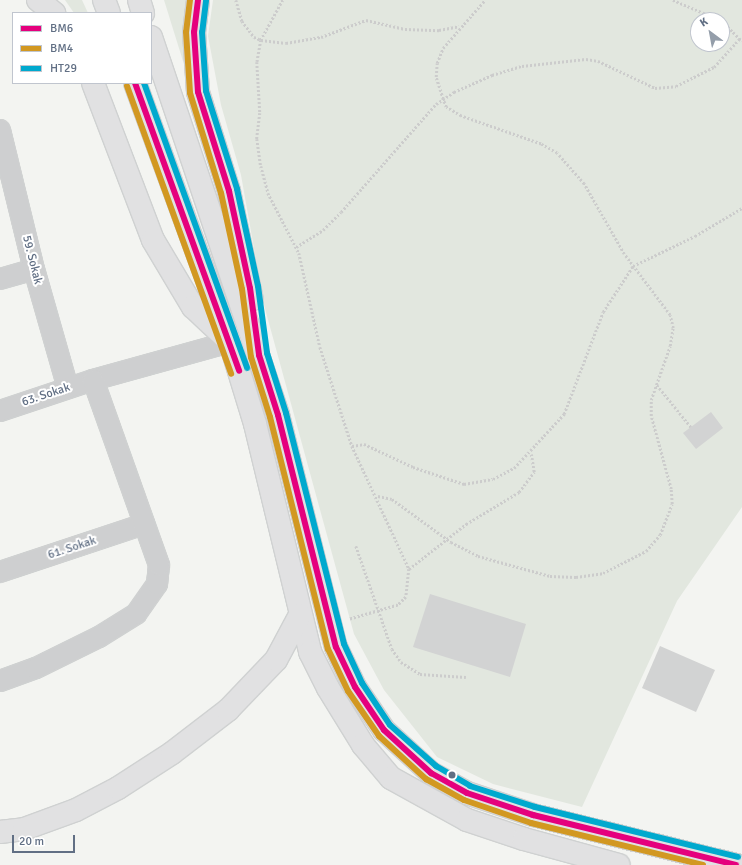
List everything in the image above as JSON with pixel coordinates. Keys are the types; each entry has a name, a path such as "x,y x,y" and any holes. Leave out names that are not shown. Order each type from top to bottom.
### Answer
{"main road":[{"path":"38,0 53,12"},
{"path":"104,0 109,12"},
{"path":"138,0 143,12"},
{"path":"198,0 194,32 198,92 238,226 259,355"},
{"path":"152,40 278,414 336,647 355,687 384,730 431,773 467,793 533,815 736,865"},
{"path":"93,84 153,240 193,307 230,342"},
{"path":"135,84 230,342 255,424 310,652 328,688 363,745 391,778 467,820 524,839 619,865"},
{"path":"0,832 24,829 76,810 118,788 172,753 228,710 276,660 300,614"}],"street":[{"name":"59. Sokak","path":"0,134 34,269 68,388"},
{"path":"0,279 34,269"},
{"name":"63. Sokak","path":"0,411 93,380 230,342"},
{"path":"0,680 36,668 99,637 136,614 157,584 159,566 93,380"},
{"name":"61. Sokak","path":"0,572 144,524"}],"path":[{"path":"236,0 242,21 254,37 260,40 286,43 321,37 366,20 405,29 439,30 459,26"},
{"path":"282,0 260,40 257,62 260,113 257,139 261,166 268,193 296,247 320,347 352,446 378,496 409,569 406,597 394,608 331,624"},
{"path":"378,496 392,499 447,540 478,556 550,576 576,577 603,573 646,551 660,536 672,504 671,489 651,416 651,400 673,328 670,315 659,297 633,266 584,184 556,153 541,144 461,116 446,106 443,100 436,78 437,63 443,48 459,26 485,0"},
{"path":"673,0 702,12"},
{"path":"296,247 323,230 443,100 492,75 522,66 586,59 605,64 655,88 676,86 714,67 741,40 730,29"},
{"path":"352,446 364,444 413,467 464,484 493,479 514,468 531,454 564,414 603,312 633,266 695,236 742,208"},
{"path":"656,385 691,427"},
{"path":"409,569 466,524 519,492 534,472 531,454"},
{"path":"356,546 392,649 408,669 435,676 466,677"}],"shaded area":[{"path":"65,0 82,0 88,12 73,12"},
{"path":"164,0 188,0 187,74"},
{"path":"213,0 742,0 742,507 677,601 582,807 493,784 437,757 384,690 354,634 264,305 241,175 221,105 208,36"}],"building":[{"path":"711,412 723,428 696,449 683,433"},
{"path":"430,594 526,624 510,677 413,647"},
{"path":"660,646 715,670 696,712 642,688"}],"transit line":[{"name":"BM4","path":"190,0 186,32 190,93 221,193 242,289 251,357 270,417 328,649 348,691 379,736 426,779 464,800 531,823 703,865"},
{"name":"BM6","path":"198,0 194,32 198,92 229,191 250,288 259,355 278,415 336,647 355,687 384,730 431,773 467,793 533,815 736,865"},
{"name":"HT29","path":"206,1 202,32 206,91 237,189 258,286 267,353 286,413 344,644 362,683 390,725 436,766 470,786 535,807 738,857"},
{"name":"BM6","path":"135,84 239,371"},
{"name":"HT29","path":"144,84 247,368"},
{"name":"BM4","path":"127,86 231,374"}]}
